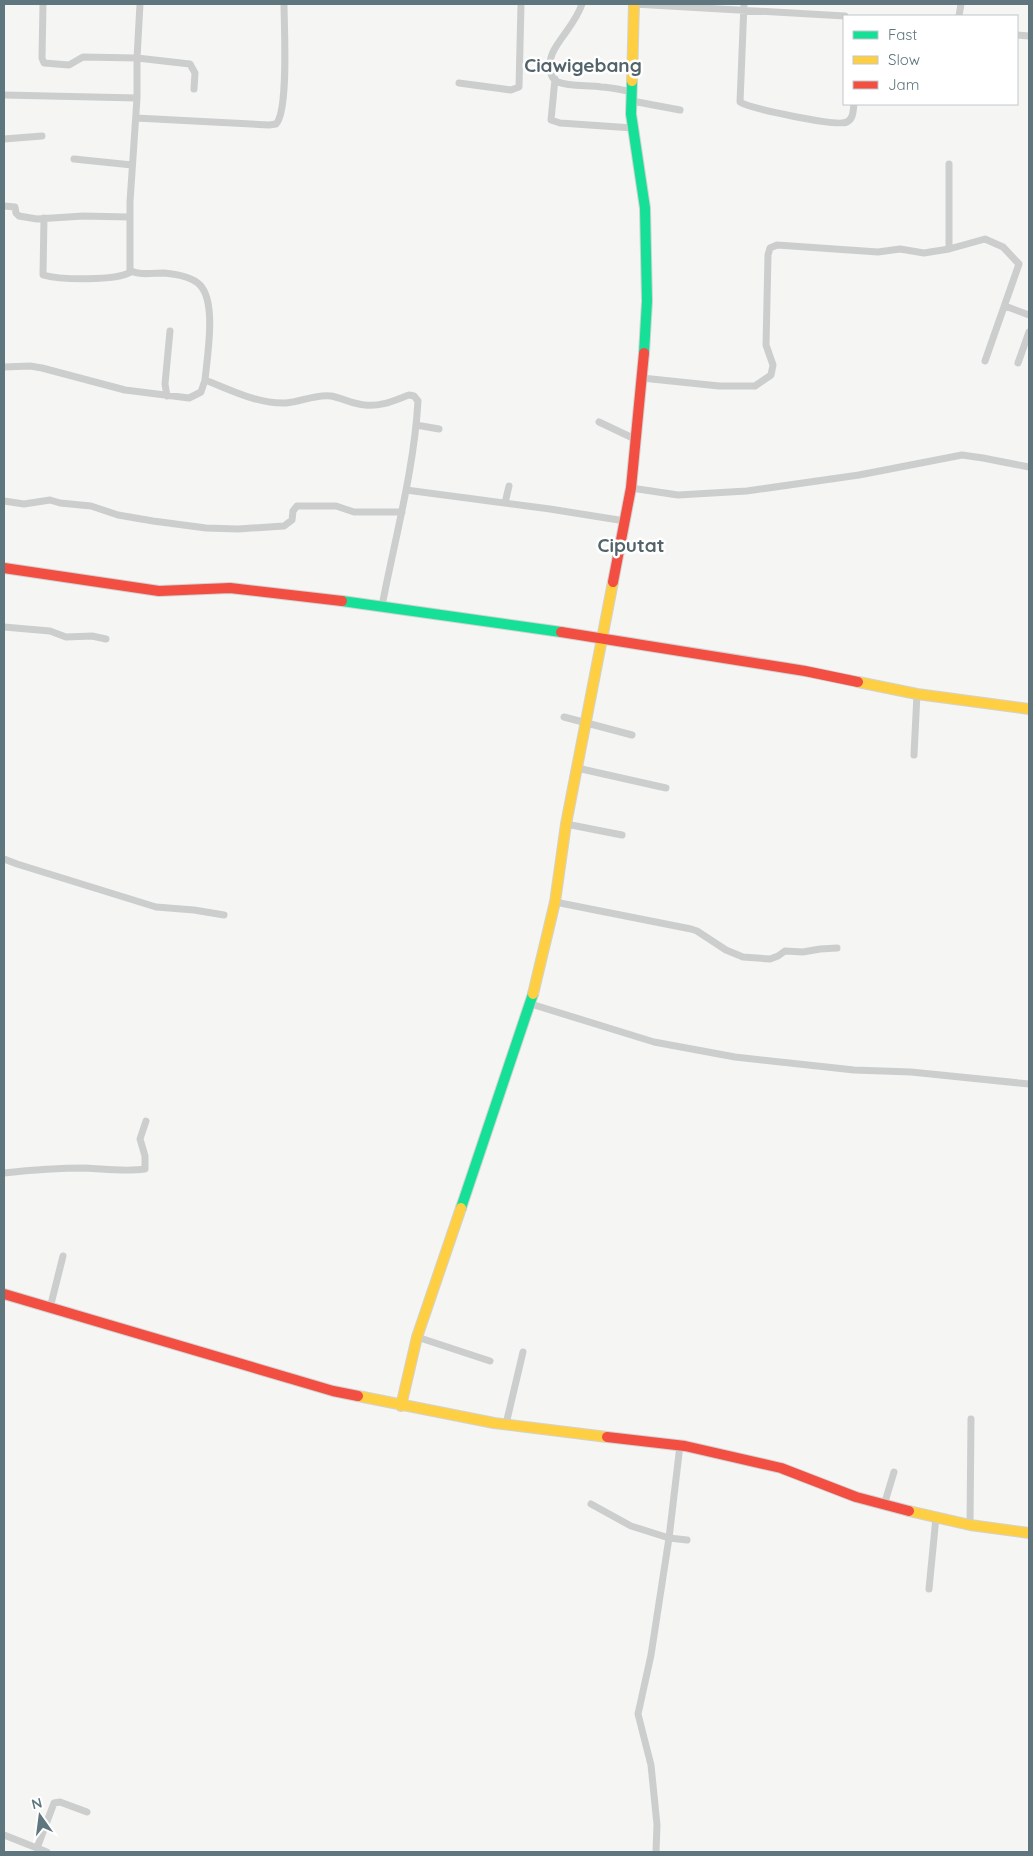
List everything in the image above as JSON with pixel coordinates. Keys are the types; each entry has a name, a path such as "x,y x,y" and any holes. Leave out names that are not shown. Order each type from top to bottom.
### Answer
{"street":[{"path":"43,4 42,58 44,63 68,65 83,57 137,58 190,64 195,73 194,89"},
{"path":"131,272 129,259 129,217 136,118 140,4"},
{"path":"136,118 276,124 280,118 285,78 284,4"},
{"path":"459,83 511,90 519,87 521,4"},
{"path":"582,4 578,14 552,54 550,69 554,79 551,120 633,128"},
{"path":"401,1406 417,1337 531,1004 555,902 566,824 631,488 637,440 647,301 645,208 633,128 634,4 744,7 843,16"},
{"path":"744,7 740,102 796,116 838,123 847,122 851,118 854,105"},
{"path":"554,79 568,84 604,87 680,110"},
{"path":"4,95 137,98"},
{"path":"4,139 42,136"},
{"path":"74,159 132,165"},
{"path":"949,164 949,249"},
{"path":"4,206 14,207 19,216 44,218 83,216 129,217"},
{"path":"4,367 30,366 42,368 125,390 167,396 192,397 203,390 209,331 206,294 201,286 196,282 177,275 131,272 123,276 102,278 67,278 43,275 44,218"},
{"path":"643,368 719,386 755,386 771,374 773,365 766,345 768,255 770,248 777,245 878,252 900,250 924,253 949,249 984,239 1003,247 1019,264 984,361"},
{"path":"1005,306 1029,315"},
{"path":"167,396 165,384 170,331"},
{"path":"1018,363 1029,332"},
{"path":"205,380 266,403 288,403 317,396 331,396 364,405 382,405 409,395 414,396 418,401 406,490 382,606"},
{"path":"599,422 637,440"},
{"path":"416,425 439,429"},
{"path":"631,488 678,495 747,491 851,476 946,457 962,456 1029,467"},
{"path":"505,503 509,486"},
{"path":"406,490 625,521"},
{"path":"4,501 24,504 50,500 60,503 92,506 118,515 153,521 222,529 284,526 292,520 293,511 297,506 336,506 354,512 402,512"},
{"path":"4,568 160,591 230,588 382,606 602,638 805,671 917,694 1029,709"},
{"path":"4,627 50,631 66,637 92,636 106,639"},
{"path":"914,756 917,694"},
{"path":"564,717 632,735"},
{"path":"577,768 666,788"},
{"path":"566,824 622,835"},
{"path":"4,859 156,907 224,915"},
{"path":"555,902 691,929 732,953 757,959 775,958 785,951 803,952 837,948"},
{"path":"531,1004 654,1042 736,1057 854,1070 912,1072 1029,1084"},
{"path":"4,1173 41,1169 86,1168 145,1170 145,1156 140,1139 146,1121"},
{"path":"50,1308 63,1256"},
{"path":"4,1294 333,1391 401,1406 506,1424 680,1445 781,1468 884,1505 970,1524 1029,1533"},
{"path":"417,1337 490,1361"},
{"path":"506,1424 523,1352"},
{"path":"970,1524 972,1419"},
{"path":"656,1852 657,1825 651,1766 638,1714 651,1655 669,1538 680,1445"},
{"path":"884,1505 894,1472"},
{"path":"591,1504 630,1526 669,1538 687,1540"},
{"path":"929,1589 936,1517"},
{"path":"37,1848 54,1803 60,1802 88,1812"},
{"path":"4,1834 46,1852"}],"traffic: fast":[{"path":"632,81 631,114 645,208 647,301 644,353"},
{"path":"342,601 561,632"},
{"path":"461,1208 533,994"}],"traffic: slow":[{"path":"632,81 634,4"},
{"path":"533,994 555,902 566,824 613,582"},
{"path":"858,682 917,694 1029,709"},
{"path":"401,1406 417,1337 461,1208"},
{"path":"358,1396 494,1423 607,1437"},
{"path":"909,1511 970,1525 1029,1533"}],"traffic: jam":[{"path":"613,582 631,488 644,353"},
{"path":"4,568 159,591 230,588 342,601"},
{"path":"561,632 805,671 858,682"},
{"path":"4,1294 333,1391 358,1396"},
{"path":"607,1437 685,1446 781,1468 856,1497 909,1511"}],"district":[{"name":"Ciawigebang","path":"583,65"},
{"name":"Ciputat","path":"631,545"}]}
